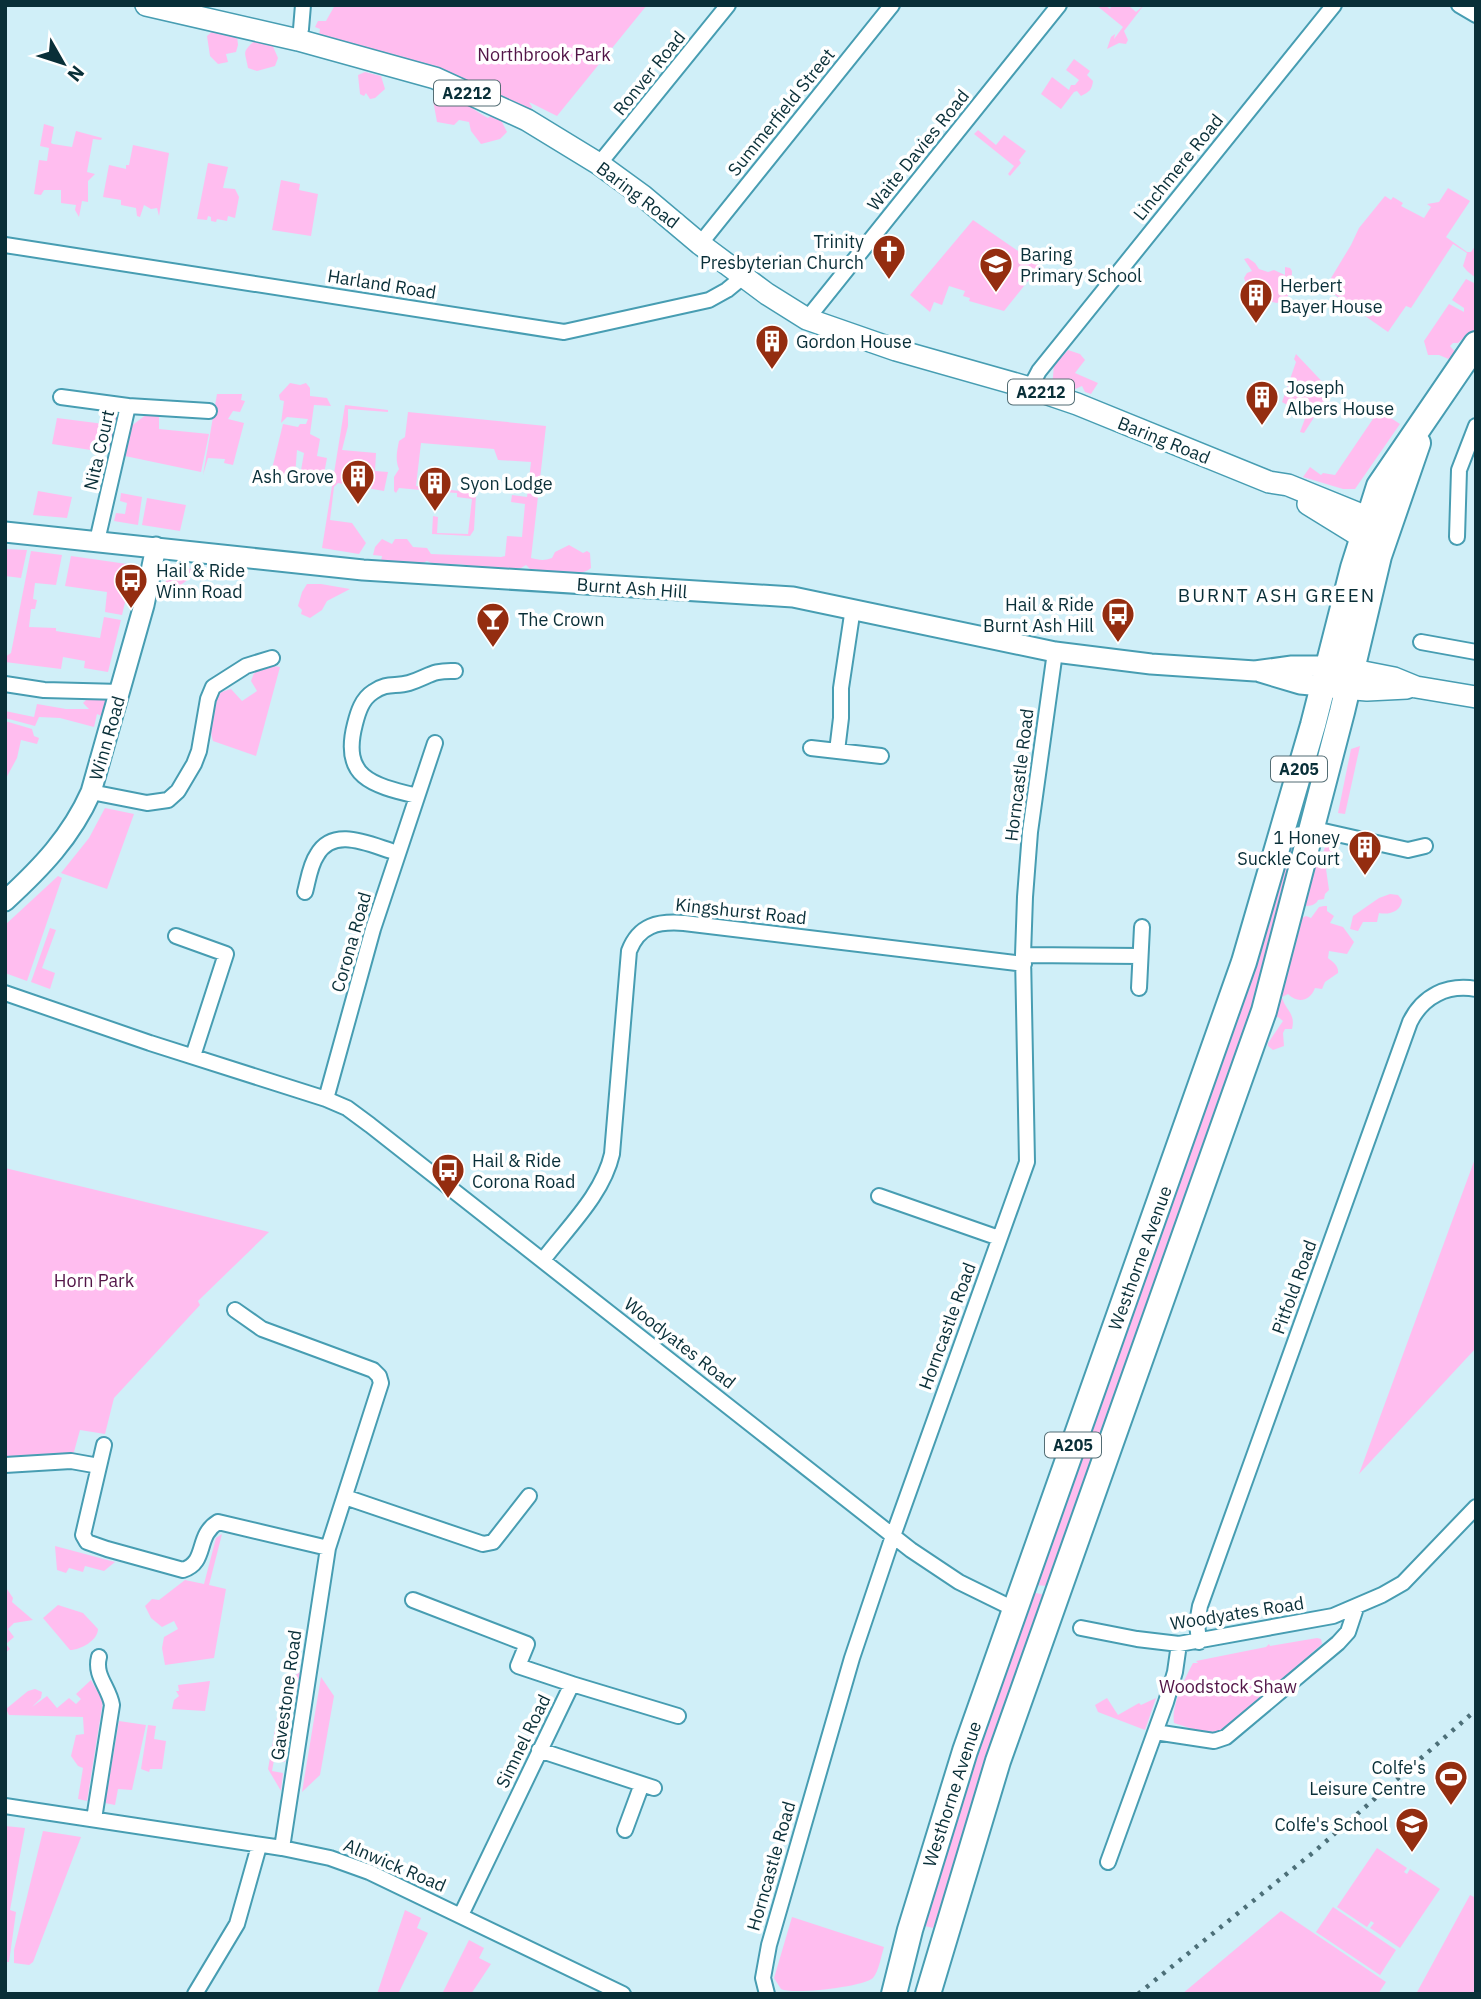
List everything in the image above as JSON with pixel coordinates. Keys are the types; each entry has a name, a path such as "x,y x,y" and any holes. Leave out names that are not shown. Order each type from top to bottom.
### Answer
{"highway":[{"name":"A205","path":"1376,528 1379,486 1476,344"},
{"name":"A205","path":"1376,528 1428,416"},
{"name":"Westhorne Avenue","path":"894,1994 944,1816 1014,1609 1244,962 1325,676 1376,528"},
{"name":"Westhorne Avenue","path":"928,1994 998,1761 1264,1011 1350,679 1376,528"}],"main road":[{"name":"Baring Road","path":"146,5 298,40 435,78 527,120 599,164 766,294 807,319 896,350 1077,404 1320,498 1376,528"},
{"name":"Baring Road","path":"1278,484 1348,530 1376,528"},
{"name":"Baring Road","path":"1320,498 1358,498 1379,486"},
{"name":"Burnt Ash Hill","path":"1325,676 1350,679 1387,690 1416,687 1476,697"}],"street":[{"path":"298,40 302,29 303,5"},
{"name":"Ronver Road","path":"599,164 729,5"},
{"name":"Summerfield Street","path":"700,244 892,5"},
{"name":"Waite Davies Road","path":"807,319 1059,5"},
{"name":"Linchmere Road","path":"1030,388 1039,371 1334,5"},
{"path":"1459,5 1476,15"},
{"name":"Harland Road","path":"5,244 564,332 709,300 744,276"},
{"path":"61,397 128,406"},
{"name":"Nita Court","path":"97,541 128,406 209,411"},
{"path":"1457,537 1459,470 1476,426"},
{"name":"Burnt Ash Hill","path":"5,532 363,570 793,597 1055,652 1151,664 1255,671 1292,666 1325,676"},
{"name":"Winn Road","path":"5,901 57,850 79,820 91,792 121,692 156,547"},
{"path":"838,751 841,688 853,608"},
{"path":"1421,642 1476,652"},
{"name":"Horncastle Road","path":"765,1989 764,1966 813,1787 893,1536 1023,1176 1028,1147 1024,959 1030,832 1055,652"},
{"path":"91,792 147,803 168,800 178,791 194,764 213,687 246,666 272,658"},
{"path":"417,796 368,780 357,770 353,764 351,749 355,724 370,693 388,684 408,683 436,670 454,671"},
{"path":"5,684 44,690 121,692"},
{"name":"Corona Road","path":"326,1099 373,929 435,743"},
{"path":"811,748 881,757"},
{"path":"1310,828 1408,850 1425,846"},
{"path":"305,892 316,855 328,842 344,838 398,853"},
{"name":"Kingshurst Road","path":"543,1260 601,1185 609,1169 629,951 636,937 646,927 660,923 684,923 1024,959 1140,956"},
{"path":"1139,988 1142,927"},
{"path":"176,936 226,954 193,1056"},
{"name":"Pitfold Road","path":"1199,1642 1197,1623 1200,1606 1410,1022 1430,996 1447,989 1476,989"},
{"name":"Woodyates Road","path":"5,993 326,1099 346,1108 893,1536 949,1576 1014,1609"},
{"path":"879,1196 999,1238"},
{"name":"Gavestone Road","path":"235,1310 262,1329 359,1363 373,1370 381,1383 328,1548 282,1848"},
{"path":"104,1445 83,1535 87,1542 183,1570 195,1562 201,1553 204,1534 218,1522 328,1548"},
{"path":"5,1465 71,1461 99,1466"},
{"path":"345,1497 483,1544 493,1542 529,1496"},
{"name":"Woodyates Road","path":"1081,1628 1147,1641 1179,1644 1304,1623 1356,1608 1403,1583 1476,1507"},
{"path":"413,1600 527,1644 519,1666 572,1684"},
{"path":"1155,1732 1214,1741 1230,1735 1338,1643 1348,1632 1356,1608"},
{"path":"1108,1862 1175,1672 1179,1644"},
{"path":"94,1819 112,1705 109,1690 97,1670 99,1657"},
{"name":"Simnel Road","path":"461,1915 572,1684 678,1716"},
{"path":"539,1750 648,1786 625,1830"},
{"name":"Alnwick Road","path":"5,1806 282,1848 330,1858 369,1872 623,1994"},
{"path":"195,1994 237,1924 260,1846"}],"green space":[{"name":"Northbrook Park","path":"335,5 647,5 557,116 529,102 532,107 530,114 430,84 425,86 421,77 314,39 319,35 320,29 315,27 318,21 326,21"},
{"path":"1096,5 1105,5 1110,9 1112,5 1128,5 1136,12 1144,5 1124,31 1128,40 1126,44 1119,43 1107,49 1111,37 1115,34 1114,39 1123,27"},
{"path":"215,29 237,36 236,52 226,54 228,62 218,64 210,56 207,36"},
{"path":"256,39 271,42 278,58 275,66 257,71 248,68 245,52"},
{"path":"1074,59 1090,71 1087,75 1093,84 1090,90 1081,96 1077,91 1074,92 1061,109 1041,94 1052,77 1069,90 1071,85 1075,85 1079,80 1066,70"},
{"path":"365,72 381,76 385,89 375,98 370,99 366,93 364,96 360,94 358,75"},
{"path":"453,96 488,118 492,115 495,119 500,118 507,132 500,139 481,144 471,131 469,122 459,120 454,125 437,122 433,100"},
{"path":"44,124 54,127 53,144 72,147 76,131 102,138 93,139 87,172 95,174 88,181 88,202 82,201 79,217 75,210 76,205 61,203 61,190 44,190 41,195 34,194 39,160 47,161 49,148 40,146"},
{"path":"978,130 996,145 1004,135 1026,151 1019,160 1021,163 1010,176 1008,174 1014,166 974,134"},
{"path":"133,145 169,153 159,216 157,208 151,209 144,205 140,217 137,216 136,208 121,205 121,200 103,197 109,165 126,169"},
{"path":"208,163 228,167 223,188 235,189 239,197 235,218 228,216 227,221 217,219 216,222 211,221 208,216 207,220 197,219"},
{"path":"281,180 300,184 299,190 318,194 311,236 272,230"},
{"path":"1448,188 1470,201 1446,237 1467,252 1471,252 1476,245 1476,278 1463,266 1467,253 1453,244 1411,308 1406,306 1388,332 1325,288 1359,228 1385,196 1391,200 1393,197 1403,203 1401,206 1424,218 1431,207 1427,204 1439,202"},
{"path":"973,220 1040,266 1004,311 969,301 970,298 963,296 965,291 949,286 942,305 934,302 930,312 910,295"},
{"path":"1248,258 1259,269 1268,272 1274,270 1285,275 1285,267 1290,268 1291,289 1287,298 1277,303 1262,300 1263,297 1258,295 1259,291 1247,286 1244,278 1252,271 1244,259"},
{"path":"1466,279 1476,284 1476,337 1453,343 1450,346 1456,353 1451,360 1439,355 1428,355 1424,341 1449,304 1464,312 1464,308 1452,300"},
{"path":"1068,350 1080,354 1085,360 1075,373 1098,383 1091,394 1085,392 1082,386 1073,390 1052,387 1054,365"},
{"path":"1296,354 1331,391 1304,433 1300,432 1306,416 1282,402 1296,362"},
{"path":"290,383 306,383 310,388 310,396 327,398 331,406 314,405 310,434 320,439 317,456 327,458 323,479 300,476 304,453 297,450 295,476 284,474 282,482 279,481 280,475 271,473 283,424 298,427 300,424 306,424 308,419 287,417 281,423 284,401 280,400 279,395"},
{"path":"217,394 242,394 241,400 245,401 240,412 233,411 228,419 244,423 233,465 224,463 225,459 208,458 203,475"},
{"path":"345,405 388,410 348,409 348,426 342,450 376,453 375,471 388,472 384,491 338,483 334,487 330,520 352,523 366,543 359,554 322,548"},
{"path":"108,408 119,418 110,453 52,444 57,418 104,424"},
{"path":"1379,410 1400,424 1355,489 1343,489 1303,477 1310,467 1321,475 1335,475"},
{"path":"408,412 546,426 531,558 552,558 555,552 569,545 583,553 590,553 591,568 580,573 566,574 540,572 526,565 521,568 493,568 427,561 419,565 401,563 394,568 380,567 382,556 373,555 375,547 382,539 392,544 395,539 407,539 413,547 427,548 431,554 501,557 505,556 507,536 522,537 525,504 511,502 512,495 527,497 531,462 498,460 494,449 421,443 416,486 432,487 431,491 399,488 396,493 394,491 394,477 399,469 399,441 405,437"},
{"path":"159,413 159,429 209,434 201,472 125,456 130,427 147,414"},
{"path":"439,489 473,492 476,495 474,530 470,536 432,534 433,516 438,517 437,533 468,534 472,499 457,497 457,493 443,492 442,498 436,498"},
{"path":"38,491 72,497 67,518 33,515"},
{"path":"121,493 142,497 138,525 114,521 116,513 125,514 127,503 120,501"},
{"path":"147,498 186,505 180,531 142,525"},
{"path":"5,549 27,550 21,578 5,576"},
{"path":"31,551 62,555 56,585 35,583 33,599 37,600 35,609 31,609 29,627 56,628 56,631 100,638 104,617 121,620 108,672 84,668 85,661 63,657 61,669 5,662 5,657 11,653"},
{"path":"71,556 134,565 122,615 105,612 107,592 65,586"},
{"path":"174,565 200,571 164,597 167,571"},
{"path":"307,584 350,589 327,601 322,610 310,618 301,614 302,610 298,606"},
{"path":"274,666 280,667 256,756 213,741 212,716 221,692 231,689 242,701 257,691 251,681 254,673"},
{"path":"87,695 105,698 105,704 108,705 104,717 97,714 94,727 60,718 39,717 35,726 5,718 5,711 34,717 37,704 66,709 89,709 83,703"},
{"path":"5,721 32,729 34,736 39,738 37,744 21,740 17,758 5,780"},
{"path":"1319,742 1326,744 1256,998 1048,1586 1034,1585"},
{"path":"1360,746 1345,814 1338,813 1351,749"},
{"path":"105,808 134,814 107,889 61,873 89,838"},
{"path":"1327,841 1336,842 1333,853 1339,856 1333,865 1326,869 1329,890 1324,899 1305,906 1303,904 1314,860 1320,862"},
{"path":"58,876 62,878 27,981 5,973 5,925"},
{"path":"1390,894 1398,895 1402,900 1397,910 1387,914 1379,913 1377,922 1363,922 1358,931 1350,929 1353,916 1379,898"},
{"path":"1327,906 1327,911 1334,916 1330,923 1343,927 1354,942 1347,954 1329,951 1328,958 1337,966 1338,973 1325,982 1322,989 1315,988 1310,996 1303,1000 1288,994 1282,997 1293,1024 1292,1029 1285,1029 1283,1033 1284,1046 1273,1050 1268,1043 1283,1021 1278,1017 1273,1018 1298,920 1306,916 1311,918 1319,907"},
{"path":"50,928 56,930 42,968 55,973 50,989 31,982"},
{"path":"1476,1156 1476,1348 1359,1474"},
{"name":"Horn Park","path":"5,1168 269,1232 198,1301 200,1305 114,1398 105,1434 80,1430 72,1459 5,1468"},
{"path":"222,1534 209,1585 226,1589 214,1658 165,1665 162,1648 164,1637 178,1629 174,1621 162,1627 151,1618 145,1606 152,1599 159,1600 185,1580 204,1584 216,1538"},
{"path":"55,1546 115,1562 104,1571 85,1566 83,1572 69,1568 66,1573 57,1570"},
{"path":"5,1586 13,1598 12,1602 33,1620 14,1623 8,1629 14,1637 6,1644 10,1649 5,1653"},
{"path":"1032,1592 1045,1595 933,1928 921,1925 956,1810"},
{"path":"58,1605 83,1613 98,1629 92,1640 84,1646 70,1650 43,1618"},
{"name":"Woodstock Shaw","path":"1321,1639 1322,1644 1279,1682 1279,1686 1270,1689 1265,1694 1266,1698 1217,1733 1202,1732 1174,1723 1179,1692 1193,1663 1198,1663 1196,1661 1266,1647 1269,1644 1270,1646"},
{"path":"300,1672 295,1699 284,1698 276,1752 286,1754 285,1762 274,1760 272,1771 283,1773 281,1791 268,1769 283,1684"},
{"path":"321,1677 334,1696 320,1775 302,1792"},
{"path":"91,1680 103,1701 87,1801 78,1799 83,1768 78,1766 71,1756 76,1735 84,1734 83,1717 9,1715 6,1709 28,1691 35,1689 42,1692 41,1698 32,1707 47,1696 57,1708 69,1698 76,1704 81,1699 76,1694"},
{"path":"210,1681 205,1711 172,1709 174,1700 179,1696 176,1691 179,1691 178,1685"},
{"path":"1107,1698 1118,1715 1139,1703 1141,1705 1156,1698 1145,1730 1098,1712 1095,1705"},
{"path":"119,1721 146,1725 132,1790 118,1789 115,1805 105,1803"},
{"path":"148,1725 156,1726 154,1739 166,1741 162,1769 150,1769 149,1772 141,1769"},
{"path":"5,1826 25,1828 10,1910 16,1912 9,1962 5,1962"},
{"path":"43,1831 81,1837 33,1962 29,1965 14,1963 14,1950"},
{"path":"1377,1848 1407,1868 1404,1872 1407,1874 1410,1869 1440,1889 1400,1948 1370,1928 1374,1923 1371,1921 1367,1927 1337,1907"},
{"path":"1470,1895 1476,1898 1476,1994 1416,1994"},
{"path":"1333,1907 1396,1950 1380,1975 1316,1932"},
{"path":"405,1910 421,1918 417,1928 428,1933 398,1994 377,1994"},
{"path":"1281,1911 1386,1982 1378,1994 1182,1994"},
{"path":"792,1917 884,1947 873,1978 827,1989 781,1989 774,1978"},
{"path":"469,1940 484,1948 479,1958 491,1964 471,1994 442,1994"}],"railway":[{"path":"1138,1994 1315,1851 1476,1710"}],"place":[{"name":"Trinity Presbyterian Church","path":"889,281"},
{"name":"Baring Primary School","path":"996,294"},
{"name":"Herbert Bayer House","path":"1256,325"},
{"name":"Gordon House","path":"772,371"},
{"name":"Joseph Albers House","path":"1262,427"},
{"name":"Ash Grove","path":"358,506"},
{"name":"Syon Lodge","path":"435,513"},
{"name":"Hail & Ride Winn Road","path":"131,610"},
{"name":"Hail & Ride Burnt Ash Hill","path":"1118,644"},
{"name":"The Crown","path":"493,649"},
{"name":"1 Honey Suckle Court","path":"1365,877"},
{"name":"Hail & Ride Corona Road","path":"448,1200"},
{"name":"Colfe's Leisure Centre","path":"1451,1807"},
{"name":"Colfe's School","path":"1412,1854"}],"district":[{"name":"BURNT ASH GREEN","path":"1277,595"}]}
